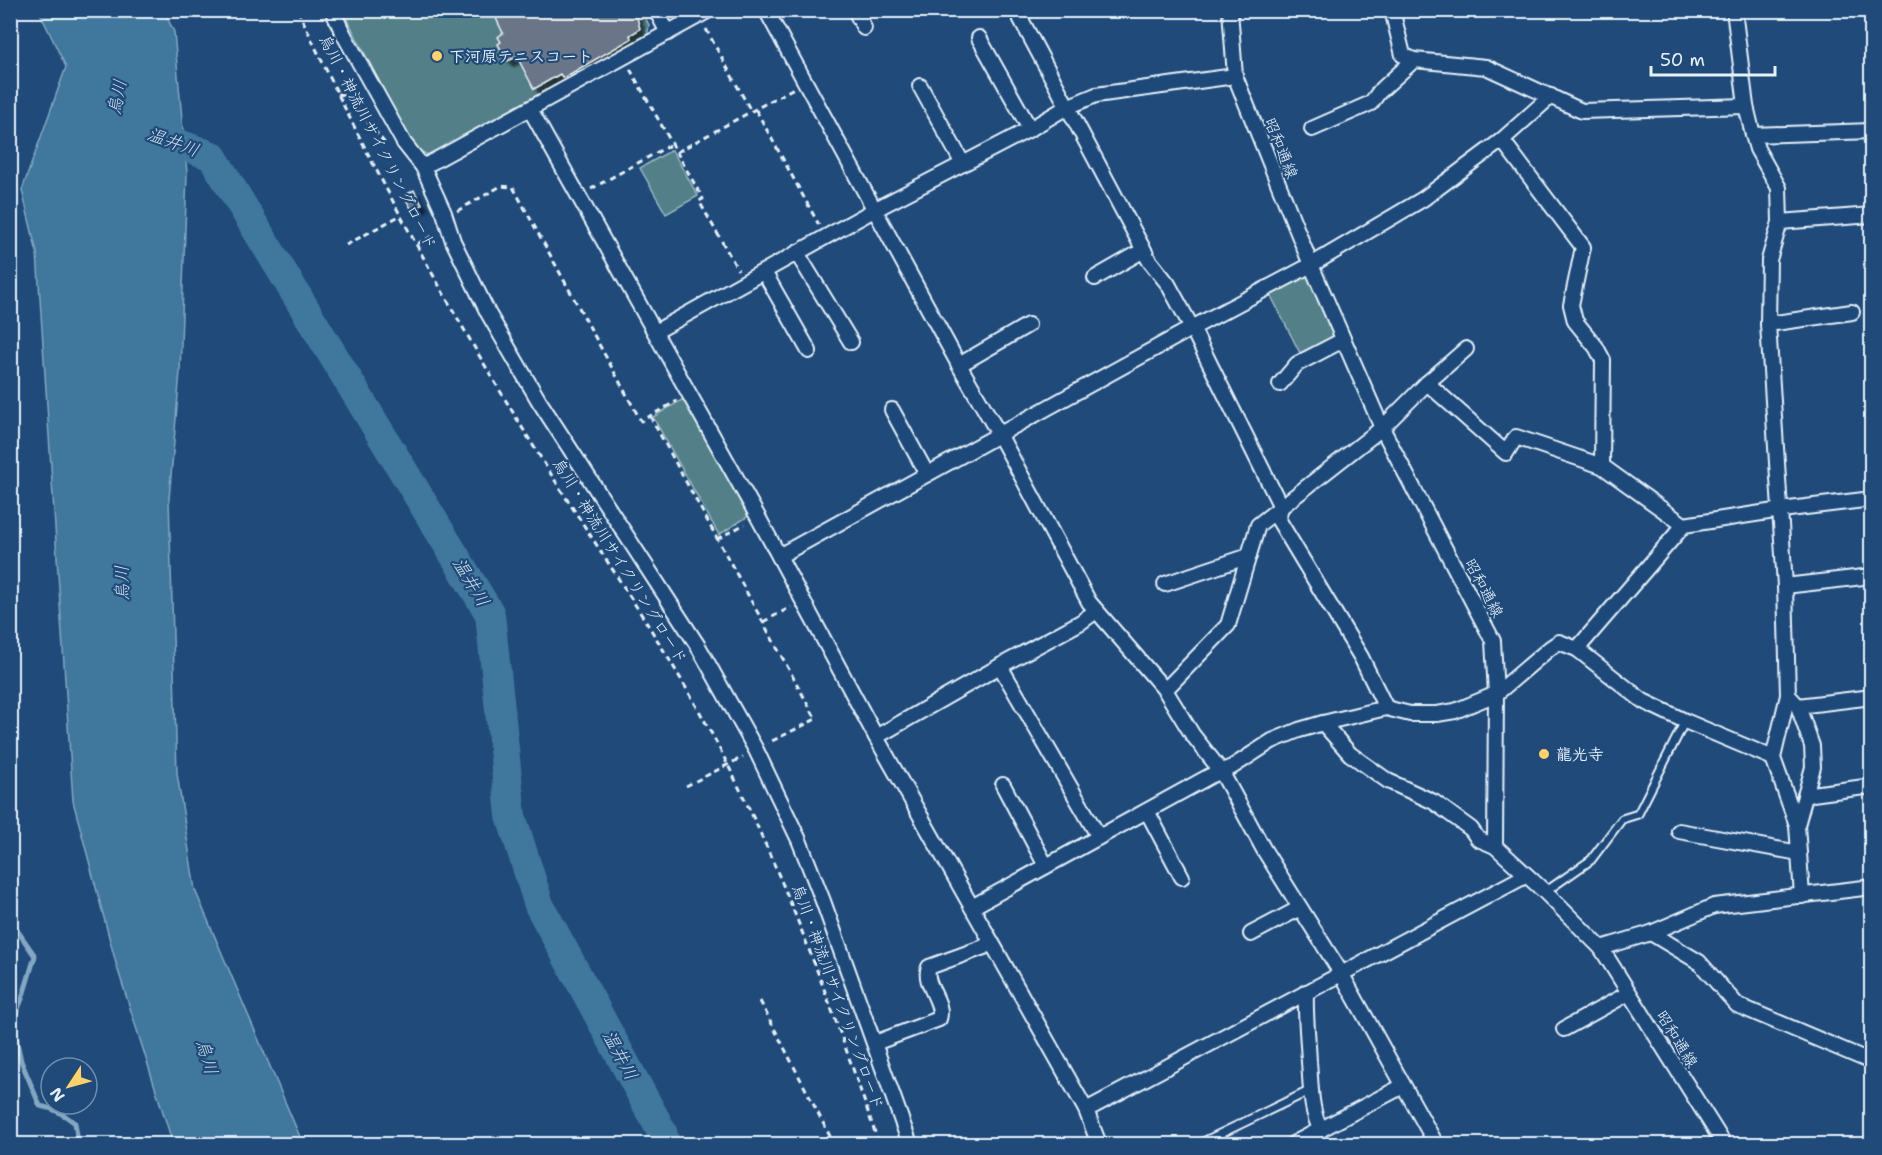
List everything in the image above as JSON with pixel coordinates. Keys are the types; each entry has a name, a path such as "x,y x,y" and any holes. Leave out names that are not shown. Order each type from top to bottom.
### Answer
{"street":[{"path":"332,10 404,143 423,167 446,218 453,242 489,313 534,391 698,646 756,750 799,840 910,1144"},
{"path":"656,10 668,33"},
{"path":"766,10 1089,602 1166,690 1192,734 1221,771 1264,850 1341,973 1436,1144"},
{"path":"855,10 864,28"},
{"path":"1016,10 1144,250 1168,284 1192,328 1281,507 1278,519 1361,657 1386,708"},
{"name":"昭和通線","path":"1230,10 1235,76 1311,265 1382,428 1493,641 1496,694 1495,846 1601,948 1724,1144"},
{"path":"1392,10 1403,55 1414,60 1486,67 1582,111 1746,106"},
{"path":"1734,10 1746,106 1753,135 1757,149 1779,188 1780,222 1769,260 1768,324 1781,510 1788,695 1773,758 1797,825 1802,896"},
{"path":"423,167 704,13"},
{"path":"979,38 1030,129"},
{"path":"1312,129 1371,103 1379,92 1414,60"},
{"path":"655,332 874,210 1030,129 1067,107 1096,95 1235,76"},
{"path":"920,86 963,164"},
{"path":"779,556 1192,328 1311,265 1423,199 1502,141 1551,96"},
{"path":"530,109 758,517 876,737 1086,1110 1099,1144"},
{"path":"1753,135 1872,131"},
{"path":"1502,141 1583,247 1571,305 1575,321 1596,347 1603,360 1602,466"},
{"path":"1780,222 1872,215"},
{"path":"1095,278 1144,250"},
{"path":"797,253 851,342"},
{"path":"764,272 809,351"},
{"path":"1768,324 1852,312"},
{"path":"959,365 1028,325"},
{"path":"1280,384 1297,364 1343,340"},
{"path":"1166,690 1228,625 1258,525 1382,428 1427,383 1466,349"},
{"path":"1427,383 1506,453 1516,437 1602,466 1684,525"},
{"path":"892,410 927,474"},
{"path":"1577,649 1684,525 1872,499"},
{"path":"1165,584 1249,556"},
{"path":"1785,586 1872,576"},
{"path":"876,737 1082,622 1096,611"},
{"path":"972,907 1232,767 1272,741 1323,723 1386,708 1410,714 1455,711 1496,694 1559,642 1577,649 1643,701 1773,758"},
{"path":"1000,666 1099,837"},
{"path":"1788,695 1798,706 1812,746 1813,767 1797,825"},
{"path":"1798,706 1872,697"},
{"path":"1323,723 1350,754 1388,781 1434,802 1471,829 1478,839 1495,846"},
{"path":"1003,785 1047,866"},
{"path":"1805,795 1872,786"},
{"path":"1147,811 1182,877"},
{"path":"1679,831 1799,854"},
{"path":"1086,1110 1525,876"},
{"path":"1601,948 1651,933 1714,906 1872,887"},
{"path":"1251,934 1300,908"},
{"path":"1651,933 1698,962 1737,1005 1872,1062"},
{"path":"875,1043 939,1019 941,1011 928,978 929,967 984,947 991,942"},
{"path":"1306,992 1305,1009 1317,1123 1316,1137"},
{"path":"1564,1029 1629,993"},
{"path":"1293,1144 1316,1137 1403,1086"}],"lane":[{"path":"1545,892 1591,860 1622,819 1638,814 1685,721"},
{"path":"1201,1144 1305,1093 1312,1092"}],"path":[{"name":"烏川・神流川サイクリングロード","path":"298,10 338,94 417,245 524,432 657,640 728,765 767,846 816,967 879,1144"},
{"path":"704,13 753,110 826,237"},
{"path":"623,57 677,152 703,200 699,201 745,282"},
{"path":"677,152 794,88 790,81"},
{"path":"338,94 350,100 392,153"},
{"path":"579,195 672,144"},
{"path":"446,218 501,186 513,187 641,421 689,394"},
{"path":"346,245 401,215"},
{"path":"417,245 439,232"},
{"path":"650,416 816,719 764,746"},
{"path":"717,539 758,517"},
{"path":"763,622 803,600"},
{"path":"686,786 750,754"},
{"path":"760,1000 834,1144"}],"green space":[{"path":"641,10 649,25 647,37 428,155 420,151 409,139 343,11"},
{"path":"672,150 698,196 666,214 640,168"},
{"path":"1302,274 1308,276 1334,337 1300,353 1270,294"},
{"path":"685,398 750,515 719,535 653,417"}],"water":[{"name":"烏川","path":"39,11 164,11 174,32 187,173 180,372 169,499 177,773 195,890 303,1144 173,1144 117,967 73,801 37,253 22,190 66,67"}],"building":[{"path":"501,10 635,10 640,29 630,35 631,39 563,78 560,74 534,89 517,57 507,61 498,44 501,42 498,37 503,33 494,14"},
{"path":"414,190 422,205 412,210 404,196"}],"waterway":[{"name":"温井川","path":"146,132 212,156 490,614 511,816 539,905 662,1132 665,1144"},
{"path":"10,920 35,956 15,1016 21,1061 40,1106 58,1112 75,1123 77,1136 72,1144"}],"place":[{"name":"下河原テニスコート","path":"437,56"},
{"name":"龍光寺","path":"1544,754"}]}
